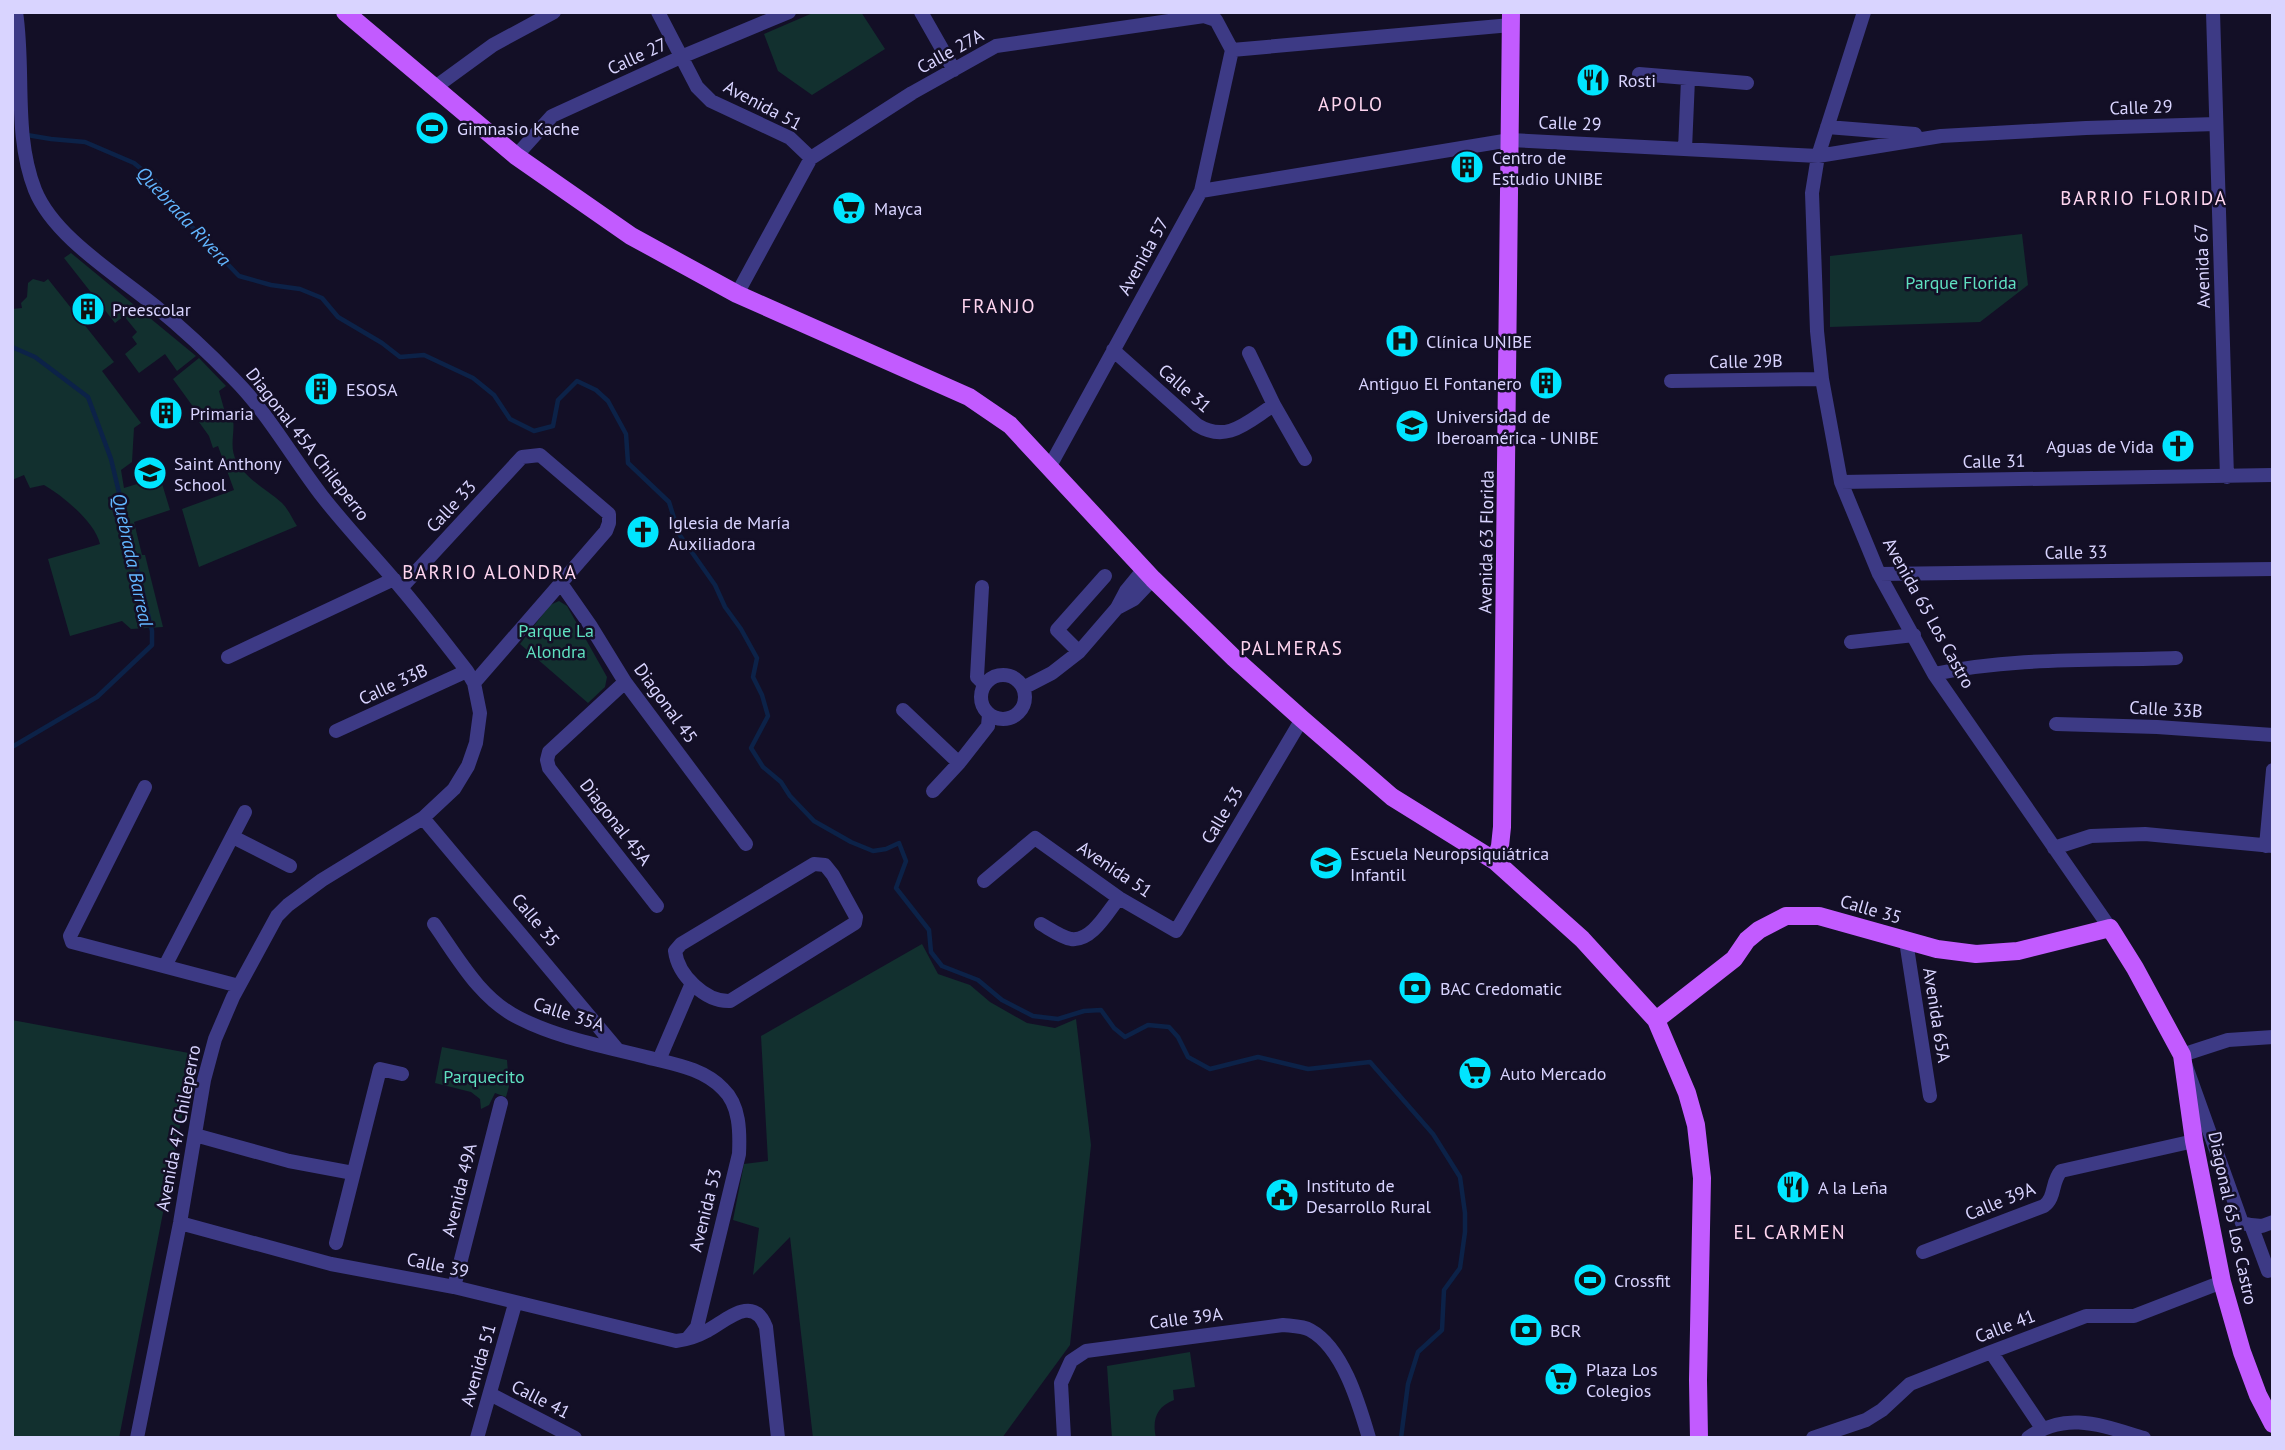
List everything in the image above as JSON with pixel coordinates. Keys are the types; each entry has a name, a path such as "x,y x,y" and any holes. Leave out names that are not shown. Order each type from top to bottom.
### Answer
{"main road":[{"path":"345,12 516,156 631,236 737,294 969,397 1010,425 1149,574 1234,659 1392,797 1495,861 1583,939 1656,1020 1687,1093 1696,1125 1701,1167 1699,1438"},
{"name":"Avenida 63 Florida","path":"1495,861 1502,827 1511,18"},
{"path":"1463,841 1484,838 1502,827"},
{"name":"Calle 35","path":"1656,1020 1734,959 1753,935 1786,916 1819,916 1937,949 1976,954 2018,951 2110,928"},
{"name":"Avenida 65 Los Castro","path":"2110,928 2182,1055"},
{"name":"Diagonal 65 Los Castro","path":"2182,1055 2194,1141 2222,1282 2242,1352 2258,1395 2273,1424"}],"street":[{"name":"Diagonal 45A Chileperro","path":"16,12 25,143 35,190 55,224 158,308 234,379 273,426 311,482 397,584 470,677"},
{"path":"433,88 494,45 554,12"},
{"name":"Avenida 51","path":"658,12 697,88 711,101 790,138 811,158"},
{"name":"Calle 27","path":"516,156 552,117 681,57 789,12"},
{"path":"921,12 954,70"},
{"name":"Avenida 65 Los Castro","path":"1864,12 1818,156 1812,193 1816,331 1841,482 1880,574 1934,674 2110,928"},
{"name":"Avenida 67","path":"2213,12 2227,477"},
{"name":"Calle 27A","path":"737,294 811,158 996,46 1204,16 1216,20 1232,50"},
{"path":"1232,50 1511,18"},
{"name":"Avenida 57","path":"1050,466 1201,191 1232,50"},
{"path":"1639,74 1747,83"},
{"path":"1685,149 1688,79"},
{"name":"Calle 29","path":"1201,191 1510,140 1818,156 1941,136 2217,124"},
{"name":"Calle 29","path":"1827,128 1941,136"},
{"name":"Calle 31","path":"1113,350 1206,431 1215,434 1237,429 1274,405"},
{"path":"1249,354 1305,459"},
{"name":"Calle 29B","path":"1671,381 1822,379"},
{"name":"Calle 33","path":"228,657 397,584 522,457 540,455 609,514 610,523 606,530 559,582"},
{"name":"Calle 31","path":"1841,482 2273,475"},
{"name":"Calle 33","path":"1880,574 2273,569"},
{"path":"1023,688 1052,673 1079,652 1117,608 1134,598 1149,574"},
{"path":"1079,652 1058,630 1105,576"},
{"path":"470,677 559,582"},
{"name":"Diagonal 45","path":"559,582 625,681 746,844"},
{"path":"982,587 977,677 984,684"},
{"path":"1851,642 1914,635"},
{"path":"1934,674 2007,662 2176,658"},
{"path":"1009,675 1020,682 1023,688 1024,705 1013,717 1004,720 989,715 984,710 980,697 984,684 995,676 1009,675"},
{"name":"Calle 33B","path":"336,732 470,677"},
{"name":"Avenida 47 Chileperro","path":"137,1438 180,1223 204,1080 215,1039 239,986 277,916 322,880 423,818 454,789 468,766 476,743 480,713 470,677"},
{"name":"Diagonal 45A","path":"625,681 549,752 547,760 549,768 657,906"},
{"path":"903,710 959,763"},
{"path":"933,791 988,726 989,715"},
{"name":"Calle 33","path":"1176,931 1302,719"},
{"name":"Calle 33B","path":"2056,724 2273,735"},
{"path":"2054,848 2091,836 2146,834 2270,846 2273,770"},
{"path":"145,787 70,936 72,942 239,986"},
{"path":"165,967 245,812"},
{"name":"Calle 35","path":"423,818 617,1049"},
{"path":"233,837 290,866"},
{"name":"Avenida 51","path":"984,881 1035,838 1119,898 1176,931"},
{"path":"814,864 825,865 856,917 855,923 730,1002 710,998 692,983 676,960 675,951 681,944 814,864"},
{"path":"1041,924 1070,939 1082,939 1090,934 1119,898"},
{"name":"Calle 35A","path":"434,924 477,984 497,1005 519,1018 565,1037 703,1072 726,1090"},
{"name":"Avenida 65A","path":"1906,941 1930,1096"},
{"path":"659,1060 692,983"},
{"path":"2273,1037 2228,1040 2182,1055 2242,1223 2262,1226 2273,1222"},
{"path":"336,1243 380,1069 402,1074"},
{"name":"Avenida 53","path":"688,1338 697,1327 738,1154 741,1132 736,1111 726,1090"},
{"name":"Avenida 49A","path":"454,1287 501,1103"},
{"path":"195,1135 289,1161 353,1173"},
{"name":"Calle 39A","path":"1923,1252 2044,1206 2050,1201 2056,1177 2061,1171 2194,1141"},
{"name":"Calle 39","path":"180,1223 331,1264 454,1287 515,1304 676,1341 688,1338"},
{"path":"2251,1225 2269,1271"},
{"name":"Calle 41","path":"1813,1438 1866,1420 1882,1410 1910,1384 2085,1316 2134,1316 2222,1282"},
{"name":"Avenida 51","path":"477,1438 515,1304"},
{"path":"688,1338 705,1332 737,1312 747,1311 761,1318 767,1334 778,1438"},
{"name":"Calle 39A","path":"1064,1438 1061,1383 1071,1361 1086,1351 1283,1325 1309,1329 1330,1348 1349,1380 1369,1438"},
{"path":"1991,1352 2042,1428"},
{"name":"Calle 41","path":"490,1394 575,1438"},
{"path":"2028,1438 2042,1428 2066,1422 2095,1424 2144,1438"}],"green space":[{"path":"815,12 861,12 885,49 812,95 778,71 764,34"},
{"name":"Parque Florida","path":"2022,234 2028,285 1980,322 1830,327 1830,256"},
{"path":"71,253 196,356 177,371 165,354 139,373 125,354 137,344 132,337 137,332 124,316 115,323 64,258"},
{"path":"33,279 44,282 48,279 114,362 102,371 141,423 134,428 132,462 121,470 124,488 160,477 170,510 134,522 163,627 131,629 122,621 70,636 48,559 100,544 92,527 77,510 52,490 44,485 30,488 24,475 12,480 12,309 22,308 21,303 27,297 28,283"},
{"path":"199,358 226,386 219,391 226,416 231,414 233,419 234,456 241,469 282,503 297,526 199,567 182,509 234,490 218,446 213,448 209,436 199,422 202,419 173,379"},
{"name":"Parque La Alondra","path":"559,601 567,606 607,677 605,687 588,703 520,644 550,605"},
{"path":"922,944 938,974 970,985 990,1002 1027,1023 1055,1028 1076,1019 1091,1145 1070,1345 1002,1438 813,1438 790,1237 753,1275 759,1228 733,1220 744,1164 768,1161 761,1036"},
{"path":"12,1020 194,1054 119,1438 12,1438"},
{"name":"Parquecito","path":"442,1047 507,1060 509,1086 506,1097 495,1093 489,1105 481,1109 480,1099 471,1092 435,1083"},
{"path":"1190,1352 1195,1387 1173,1390 1174,1400 1163,1406 1157,1415 1156,1438 1112,1438 1107,1366"}],"waterway":[{"name":"Quebrada Rivera","path":"27,135 85,142 134,163 157,182 173,207 239,276 271,285 300,289 322,298 338,317 400,357 424,355 473,378 494,395 510,419 534,431 553,426 558,400 577,381 596,390 608,401 626,434 628,463 669,502 679,534 715,585 725,607 757,658 753,677 768,716 751,748 763,767 781,782 790,796 814,821 873,851 899,843 906,861 896,888 929,930 931,952 942,966 978,980 1002,1000 1033,1016 1058,1019 1084,1011 1101,1010 1114,1028 1125,1037 1148,1025 1169,1027 1178,1037 1188,1057 1210,1069 1258,1057 1308,1069 1370,1062 1433,1134 1460,1177 1465,1213 1460,1268 1444,1290 1442,1330 1418,1352 1408,1384 1401,1438"},
{"name":"Quebrada Barreal","path":"12,347 35,357 88,397 111,459 152,631 152,645 97,697 12,747"}],"place":[{"name":"Rosti","path":"1593,80"},
{"name":"Gimnasio Kache","path":"432,128"},
{"name":"Centro de Estudio UNIBE","path":"1467,167"},
{"name":"Mayca","path":"849,208"},
{"name":"Preescolar","path":"88,309"},
{"name":"Clínica UNIBE","path":"1402,341"},
{"name":"Antiguo El Fontanero","path":"1546,383"},
{"name":"ESOSA","path":"321,389"},
{"name":"Primaria","path":"166,413"},
{"name":"Universidad de Iberoamérica - UNIBE","path":"1412,426"},
{"name":"Aguas de Vida","path":"2178,446"},
{"name":"Saint Anthony School","path":"150,473"},
{"name":"Iglesia de María Auxiliadora","path":"643,532"},
{"name":"Escuela Neuropsiquiátrica Infantil","path":"1326,863"},
{"name":"BAC Credomatic","path":"1415,988"},
{"name":"Auto Mercado","path":"1475,1073"},
{"name":"A la Leña","path":"1793,1187"},
{"name":"Instituto de Desarrollo Rural","path":"1282,1195"},
{"name":"Crossfit","path":"1590,1280"},
{"name":"BCR","path":"1526,1330"},
{"name":"Plaza Los Colegios","path":"1561,1379"}],"district":[{"name":"APOLO","path":"1351,104"},
{"name":"BARRIO FLORIDA","path":"2144,198"},
{"name":"FRANJO","path":"999,306"},
{"name":"BARRIO ALONDRA","path":"490,572"},
{"name":"PALMERAS","path":"1292,648"},
{"name":"EL CARMEN","path":"1790,1232"}]}
